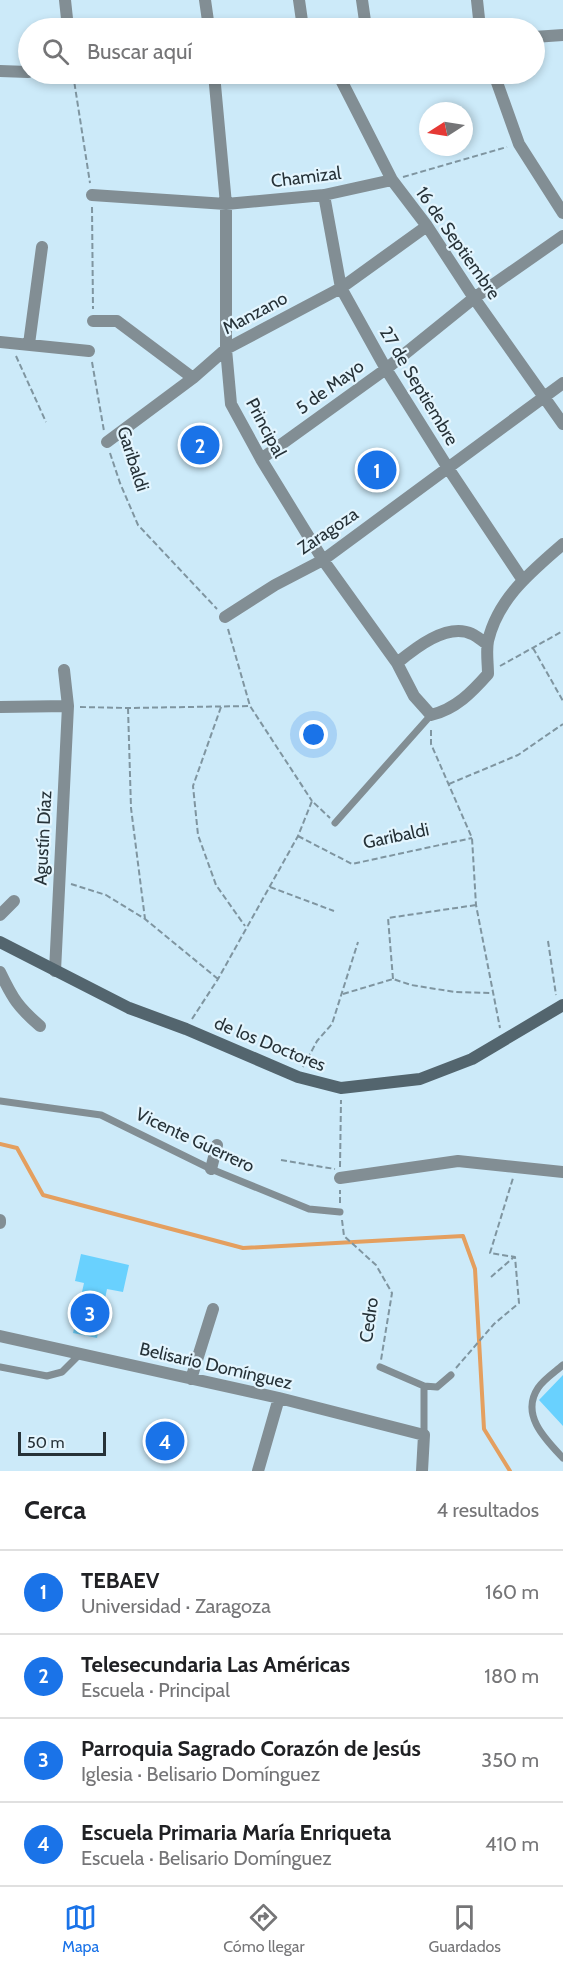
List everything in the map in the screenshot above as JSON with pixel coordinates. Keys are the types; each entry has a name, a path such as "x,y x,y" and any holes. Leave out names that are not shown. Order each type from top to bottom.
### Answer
{"street":[{"path":"64,0 67,18"},
{"path":"205,0 208,18"},
{"path":"299,0 302,18"},
{"path":"362,0 365,18"},
{"path":"477,0 479,18"},
{"path":"545,36 563,35"},
{"path":"0,71 18,72"},
{"name":"Principal","path":"215,84 226,204 226,349 231,404 261,459 323,560 396,663 414,696 431,715"},
{"name":"16 de Septiembre","path":"343,84 392,180 427,226 474,298 563,424"},
{"path":"498,84 519,144 563,213"},
{"name":"Chamizal","path":"92,195 226,204 324,195 392,180"},
{"name":"27 de Septiembre","path":"324,195 341,288 386,369 522,579"},
{"name":"Manzano","path":"107,442 193,378 226,349 341,288 427,226"},
{"name":"5 de Mayo","path":"261,459 386,369 474,298 563,236"},
{"path":"29,344 42,247"},
{"path":"93,321 117,321 193,378"},
{"path":"5,342 89,351"},
{"name":"Zaragoza","path":"225,617 275,585 323,560 563,383"},
{"path":"431,715 455,706 488,674 487,644 496,616 522,579 563,544"},
{"path":"396,663 424,641 449,632 470,633 487,644"},
{"name":"Agustín Díaz","path":"55,970 68,706 64,670"},
{"path":"0,706 68,706"},
{"path":"0,915 14,901"},
{"name":"de los Doctores","path":"0,942 129,1008 186,1029 298,1077 341,1088 420,1079 472,1059 561,1006"},
{"path":"0,972 12,998 40,1026"},
{"path":"211,1169 217,1145"},
{"path":"340,1174 458,1161 563,1172"},
{"path":"191,1379 213,1309"},
{"name":"Belisario Domínguez","path":"0,1336 279,1398 424,1435"},
{"path":"258,1471 279,1398"},
{"path":"422,1471 424,1435"}],"lane":[{"path":"335,823 431,715"},
{"name":"Vicente Guerrero","path":"0,1101 101,1115 211,1169 309,1209 340,1212"},
{"path":"0,1367 47,1376 62,1371 80,1354"},
{"path":"563,1365 538,1388 533,1402 534,1422 544,1438 563,1458"},
{"name":"Cedro","path":"380,1367 424,1386"},
{"path":"424,1435 424,1386 437,1387 451,1375"}],"path":[{"path":"75,84 92,195 93,321"},
{"path":"392,180 519,144"},
{"path":"5,342 46,422"},
{"name":"Garibaldi","path":"89,351 107,442 120,483 138,525 225,617 250,706 312,801 335,823"},
{"path":"488,674 563,631"},
{"path":"533,648 563,701"},
{"path":"68,706 128,708 250,706"},
{"path":"221,707 193,786 198,835 216,885 246,927"},
{"path":"128,708 132,808 145,919"},
{"path":"431,715 431,744 472,838 476,905 502,1041"},
{"path":"449,784 518,755 563,724"},
{"path":"186,1029 218,979 298,836 312,801"},
{"name":"Garibaldi","path":"298,836 352,864 472,838"},
{"path":"59,881 106,895 145,919 218,979"},
{"path":"270,886 334,911"},
{"path":"393,979 388,918 476,905"},
{"path":"548,941 561,1006"},
{"path":"298,1077 317,1041 332,1024 358,942"},
{"path":"343,994 393,979 411,985 455,992 494,993"},
{"path":"340,1212 341,1088"},
{"path":"281,1160 340,1174"},
{"path":"515,1257 490,1253 516,1166"},
{"name":"Cedro","path":"340,1212 344,1236 376,1265 393,1293 380,1367"},
{"path":"491,1277 515,1257"},
{"path":"451,1375 494,1323 519,1303 515,1257"}],"building":[{"path":"81,1254 129,1265 123,1292 107,1289 97,1338 73,1333 84,1283 75,1281"},
{"path":"563,1375 563,1426 539,1400"}],"waterway":[{"path":"0,1144 17,1148 43,1195 243,1248 463,1236 475,1269 484,1429 510,1471"}],"place":[{"name":"Telesecundaria Las Américas","path":"200,445"},
{"name":"TEBAEV","path":"377,470"},
{"name":"Parroquia Sagrado Corazón de Jesús","path":"90,1313"},
{"name":"Escuela Primaria María Enriqueta","path":"165,1441"}]}
